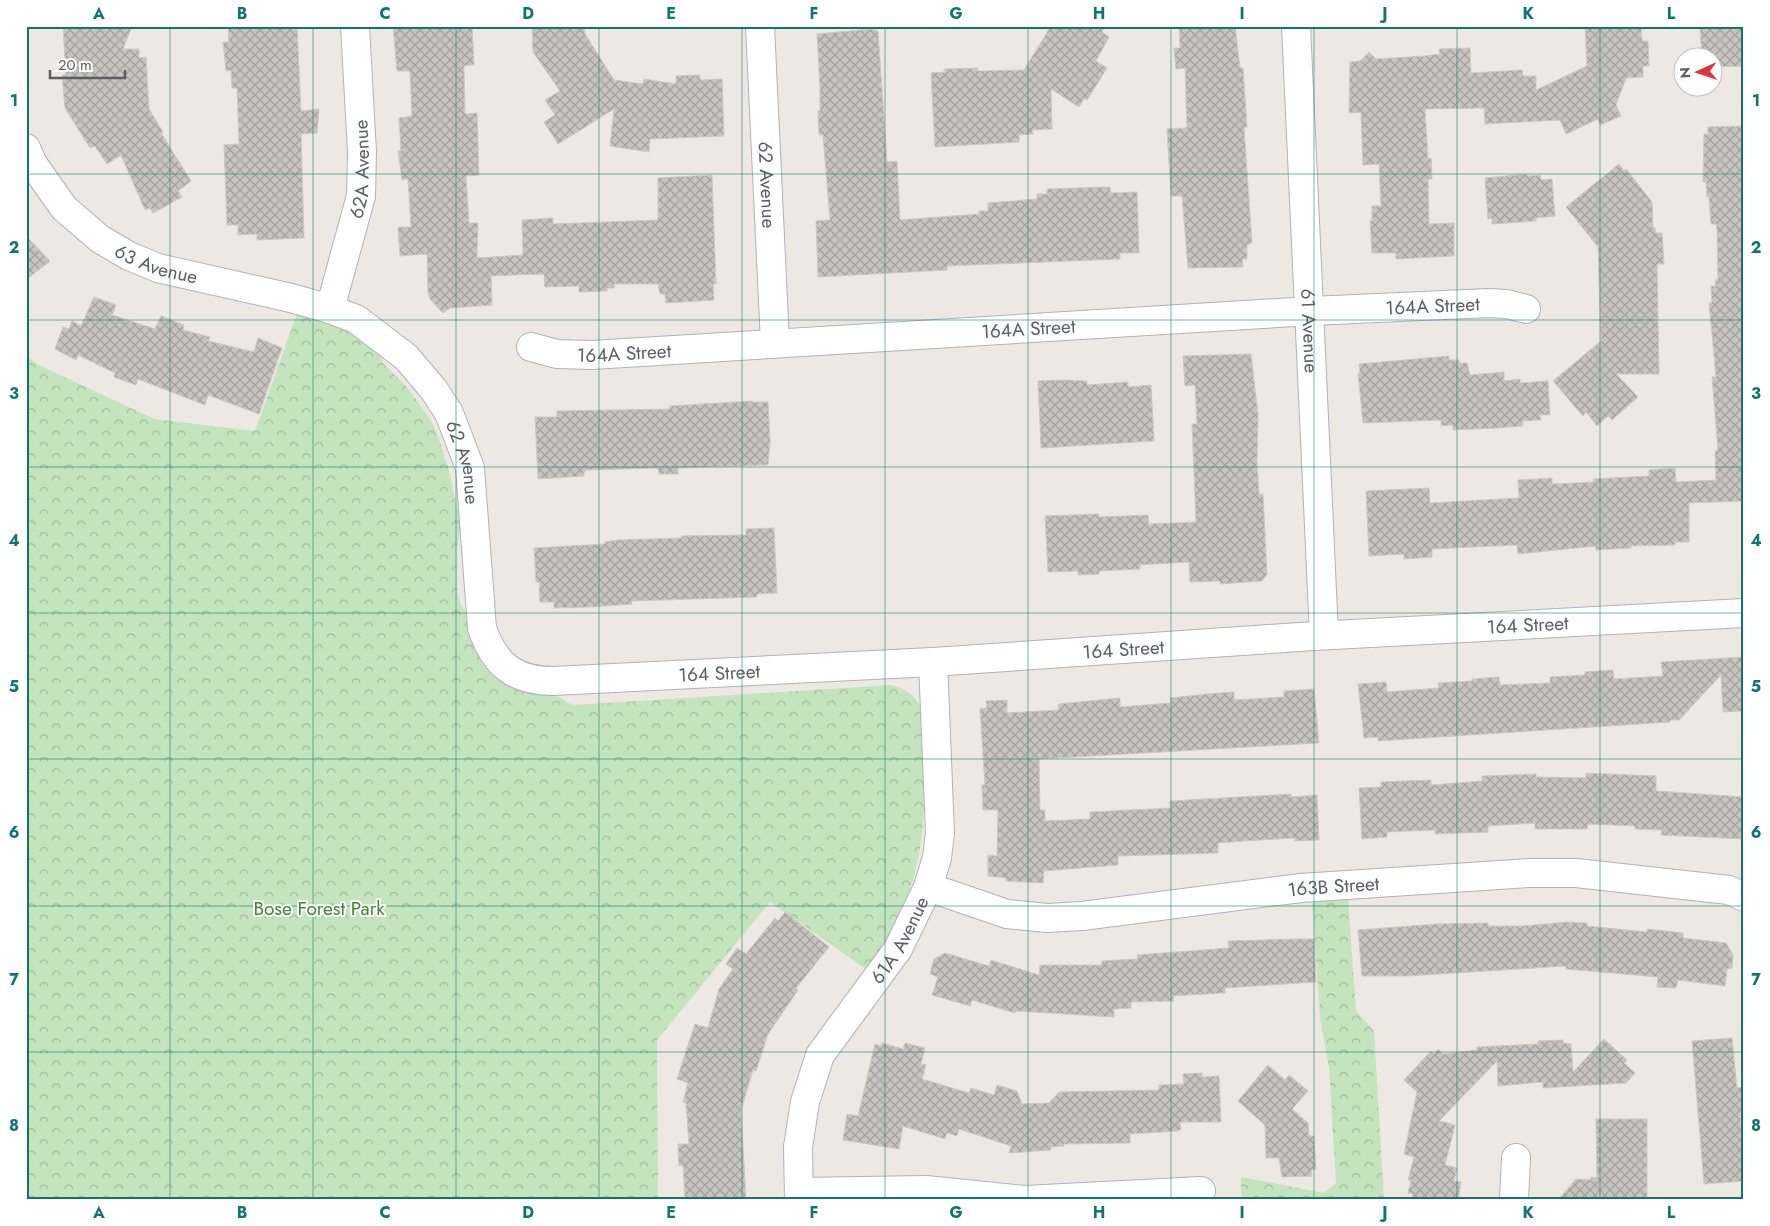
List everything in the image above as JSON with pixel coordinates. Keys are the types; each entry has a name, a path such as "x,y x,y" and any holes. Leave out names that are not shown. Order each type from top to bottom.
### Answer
{"street":[{"name":"62A Avenue","path":"330,309 361,196 362,152 355,26"},
{"name":"62 Avenue","path":"760,26 775,343"},
{"name":"61 Avenue","path":"1296,26 1324,635"},
{"name":"63 Avenue","path":"26,148 33,164 64,208 100,239 128,256 158,268 291,298 330,309"},
{"name":"164A Street","path":"531,347 557,354 592,355 1310,311 1489,303 1507,304 1526,309"},
{"name":"62 Avenue","path":"330,309 356,319 401,353 421,374 449,413 470,468 482,628 487,644 496,658 505,667"},
{"name":"164 Street","path":"505,667 526,678 553,681 933,662 1324,635 1744,613"},
{"name":"61A Avenue","path":"799,1196 798,1147 805,1102 820,1055 898,950 928,887 937,858 940,833 933,662"},
{"name":"163B Street","path":"928,887 1008,914 1047,918 1082,916 1301,888 1529,873 1576,873 1729,890 1744,897"},
{"path":"1514,1200 1516,1158"},
{"path":"799,1196 926,1190 1025,1200 1200,1190"}],"green space":[{"name":"Bose Forest Park","path":"298,311 346,328 376,349 384,364 407,387 430,419 438,436 449,470 461,521 457,547 458,597 466,614 472,637 485,665 509,686 520,690 554,695 574,705 891,685 908,692 920,705 923,726 924,762 923,818 915,871 908,896 897,921 866,969 770,902 657,1040 658,1200 26,1200 26,356 39,365 154,419 255,431"},
{"path":"1348,897 1356,1011 1374,1031 1384,1200 1258,1200 1241,1196 1241,1177 1324,1193 1336,1183 1329,1068 1320,1016 1312,903 1323,898"}],"building":[{"path":"63,26 132,26 123,49 139,49 139,58 146,57 149,109 163,132 161,133 191,181 178,191 182,197 153,213 150,208 145,210 121,155 107,164 95,146 90,148 65,108 62,75 66,75"},
{"path":"228,26 297,26 301,111 319,109 317,133 301,134 304,238 257,240 257,234 238,235 238,225 227,225 224,145 239,144 237,88 232,88 231,70 226,71 223,42 229,42"},
{"path":"393,26 472,26 474,65 464,66 465,114 477,113 479,175 466,176 469,223 478,223 477,258 523,255 522,220 553,218 553,224 658,220 658,178 712,175 716,284 713,284 714,300 666,303 665,294 660,294 658,284 614,284 614,288 607,288 607,291 579,292 579,286 545,287 544,274 491,276 492,305 450,308 443,313 430,299 428,293 427,254 400,256 398,227 411,227 408,179 402,180 398,151 401,151 399,118 412,116 410,71 397,71"},
{"path":"532,26 584,26 585,34 614,80 643,84 644,79 676,84 676,76 700,75 700,80 722,79 724,136 650,139 649,152 610,146 614,109 558,144 544,122 555,115 545,100 560,91 533,52"},
{"path":"1051,26 1105,26 1102,32 1109,37 1096,61 1107,68 1087,100 1084,99 1079,107 1051,89 1052,129 1032,130 1033,134 1019,135 1019,142 935,147 931,73 945,72 944,69 978,68 978,71 1024,70"},
{"path":"1179,26 1235,26 1240,68 1243,68 1247,127 1244,127 1252,243 1247,245 1247,259 1242,259 1243,267 1188,268 1182,196 1171,196 1167,129 1187,128 1185,68 1176,69 1174,48 1180,48"},
{"path":"1585,26 1641,26 1642,41 1648,41 1649,66 1643,66 1643,77 1626,78 1616,105 1621,116 1600,125 1598,119 1566,134 1560,120 1485,124 1484,108 1425,109 1428,159 1431,158 1432,179 1428,179 1429,224 1454,223 1454,256 1396,259 1396,253 1372,253 1370,221 1372,221 1372,206 1381,206 1379,164 1363,165 1361,112 1349,113 1350,62 1360,61 1369,52 1376,59 1425,56 1440,54 1439,49 1470,48 1471,73 1522,70 1523,76 1536,76 1536,90 1587,66"},
{"path":"1700,26 1744,26 1744,66 1722,67 1722,48 1701,48"},
{"path":"872,29 878,31 887,162 897,161 900,220 979,214 979,211 988,211 988,203 1037,199 1037,194 1047,194 1047,189 1110,187 1111,193 1137,192 1139,253 1120,253 1120,259 947,266 947,270 818,277 816,221 830,220 823,135 819,135 818,111 820,111 820,88 817,34"},
{"path":"1744,126 1744,501 1689,503 1689,542 1675,542 1675,545 1631,546 1631,548 1596,550 1596,546 1518,554 1517,545 1432,549 1432,557 1404,559 1404,554 1369,556 1366,491 1429,488 1430,503 1519,498 1518,480 1552,478 1552,484 1594,482 1593,479 1649,476 1649,470 1675,468 1676,482 1716,480 1715,451 1718,450 1712,377 1716,377 1709,303 1712,303 1711,286 1716,286 1715,280 1718,280 1717,229 1716,224 1711,224 1709,197 1707,197 1706,182 1703,182 1704,134 1708,134 1708,127"},
{"path":"1619,164 1624,171 1626,169 1652,202 1653,228 1655,228 1656,233 1662,233 1664,264 1657,264 1659,374 1616,374 1638,397 1612,420 1608,416 1597,426 1586,412 1583,416 1553,381 1601,341 1598,247 1566,207"},
{"path":"1527,174 1527,176 1540,175 1541,180 1552,179 1555,216 1536,218 1536,221 1492,224 1492,218 1488,219 1485,178"},
{"path":"26,236 50,261 26,280"},
{"path":"94,297 116,305 112,315 155,329 161,316 184,325 183,330 210,337 208,341 254,352 258,338 282,348 259,414 208,395 205,405 138,379 136,385 114,377 115,373 78,355 76,360 55,349 63,327 69,329 72,321 81,326"},
{"path":"1251,354 1258,415 1257,463 1259,494 1263,494 1267,574 1262,581 1220,584 1220,581 1190,582 1189,562 1140,565 1140,569 1099,571 1099,574 1078,575 1078,571 1048,572 1045,516 1099,514 1099,517 1148,515 1149,524 1196,522 1192,424 1197,424 1195,385 1185,386 1183,356"},
{"path":"1449,356 1449,360 1459,360 1459,363 1467,363 1470,375 1504,372 1504,381 1520,379 1520,383 1548,381 1550,415 1540,415 1541,420 1522,421 1523,426 1453,430 1453,425 1441,426 1441,420 1363,423 1358,373 1360,373 1359,364"},
{"path":"1038,381 1087,381 1087,385 1128,382 1128,387 1151,385 1154,441 1041,448"},
{"path":"752,401 768,402 770,442 768,465 678,468 678,474 659,474 658,468 587,470 584,472 584,476 538,479 535,417 557,417 557,411 670,409 670,406"},
{"path":"774,528 777,593 757,594 757,597 631,601 632,604 591,607 554,608 554,602 540,602 539,582 536,582 534,548 605,544 605,542 617,540 682,538 681,536 746,535 746,529"},
{"path":"1744,657 1744,711 1723,712 1721,675 1679,720 1670,720 1670,722 1378,741 1378,737 1364,738 1358,684 1386,682 1387,692 1439,688 1438,683 1499,677 1500,685 1550,683 1550,677 1585,675 1585,672 1613,670 1614,679 1663,676 1661,662"},
{"path":"1314,689 1319,743 1039,759 1040,810 1045,810 1045,821 1090,819 1090,812 1170,808 1170,801 1291,794 1291,797 1317,795 1319,840 1295,841 1295,838 1218,843 1218,853 1118,856 1118,865 1044,871 1043,883 1006,881 1006,878 988,876 988,855 997,856 998,810 983,810 982,785 985,785 980,709 987,708 986,701 1007,700 1007,713 1059,710 1058,704 1120,698 1120,707 1171,703 1170,698 1234,692 1234,700 1284,697 1284,691"},
{"path":"1586,773 1656,776 1656,791 1744,797 1744,839 1661,835 1662,830 1635,829 1635,826 1588,824 1587,829 1535,829 1535,823 1488,826 1488,832 1435,834 1435,830 1387,832 1387,837 1362,839 1359,788 1381,787 1381,782 1431,780 1431,785 1482,781 1482,776 1536,774 1536,777 1586,778"},
{"path":"785,912 829,947 796,988 798,990 768,1034 756,1071 753,1070 741,1110 746,1200 685,1200 683,1165 679,1166 678,1144 689,1144 686,1103 683,1102 688,1083 677,1079 695,1024 708,1028 719,989 733,969 726,964 737,948 746,954 775,918 778,921"},
{"path":"1567,922 1647,932 1647,929 1683,933 1683,938 1726,943 1733,955 1732,968 1727,969 1725,986 1678,980 1676,988 1657,987 1658,977 1566,969 1566,966 1408,976 1362,976 1358,930 1437,924 1488,923 1488,926 1523,926"},
{"path":"1314,939 1316,982 1225,988 1225,993 1173,996 1174,1001 1131,1002 1131,1008 1114,1009 1114,1017 1016,1011 1015,1013 972,1000 970,1006 932,995 938,977 930,974 934,959 945,953 989,966 991,960 1039,975 1040,965 1102,965 1102,961 1138,959 1137,955 1229,948 1228,941"},
{"path":"1732,1038 1737,1088 1744,1087 1744,1112 1740,1112 1744,1181 1704,1184 1692,1041"},
{"path":"1604,1039 1627,1060 1624,1063 1635,1073 1626,1083 1543,1088 1543,1082 1498,1086 1497,1061 1439,1121 1455,1125 1445,1165 1457,1168 1454,1181 1461,1182 1458,1200 1412,1200 1413,1194 1408,1193 1411,1180 1408,1180 1414,1157 1404,1154 1417,1092 1404,1080 1431,1051 1434,1054 1438,1049 1443,1054 1477,1050 1477,1047 1538,1044 1538,1041 1563,1040 1563,1043 1571,1044 1573,1072"},
{"path":"882,1043 903,1049 905,1043 925,1048 921,1064 926,1065 922,1079 969,1093 971,1088 994,1095 997,1085 1017,1091 1022,1104 1049,1103 1059,1092 1159,1090 1159,1085 1184,1084 1183,1074 1202,1073 1202,1077 1219,1076 1221,1122 1180,1122 1181,1129 1178,1131 1130,1134 1130,1143 1064,1144 1064,1146 1051,1147 1051,1150 1009,1153 1011,1146 959,1129 957,1136 947,1133 945,1139 903,1126 899,1149 843,1140 847,1114 858,1116 875,1044 881,1046"},
{"path":"1268,1065 1285,1080 1289,1075 1308,1091 1292,1109 1308,1123 1309,1136 1314,1136 1316,1169 1311,1170 1312,1176 1282,1177 1279,1158 1266,1158 1265,1125 1238,1101"},
{"path":"1596,1119 1647,1119 1647,1200 1558,1200 1576,1179 1591,1180 1591,1177 1597,1178"}]}
